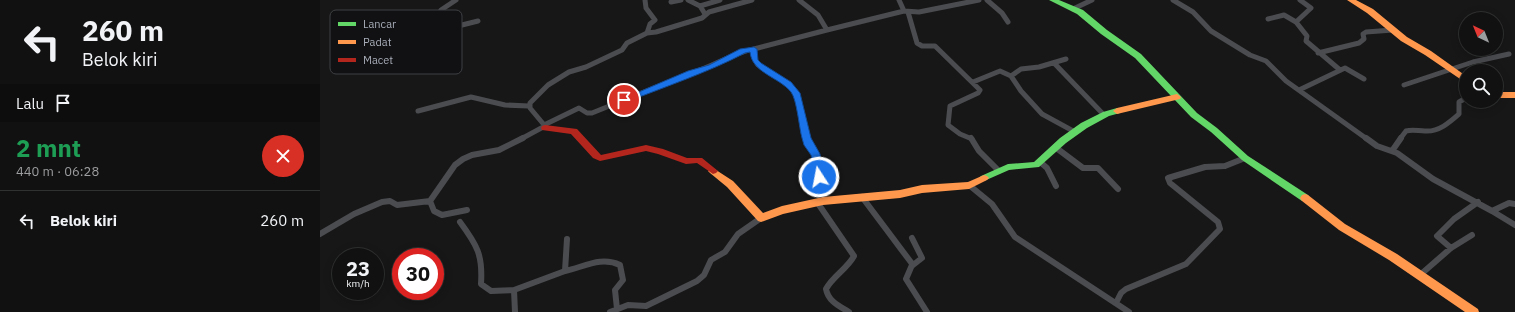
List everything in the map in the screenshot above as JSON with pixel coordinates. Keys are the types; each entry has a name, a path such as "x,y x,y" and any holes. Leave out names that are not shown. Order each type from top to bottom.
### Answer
{"street":[{"path":"440,10 456,0"},
{"path":"645,0 646,8 655,20 650,24 647,33"},
{"path":"671,2 681,0"},
{"path":"688,0 700,6 705,14"},
{"path":"700,6 720,0"},
{"path":"529,106 532,100 548,85 571,71 586,68 620,52 627,43 647,33 661,31 700,18 705,14 752,0"},
{"path":"799,0 818,14 827,30"},
{"path":"899,0 906,11 917,43 922,46 935,46 979,89 980,92 950,106 948,124 960,134 971,138 983,155 999,171"},
{"path":"320,234 354,214 382,202 390,201 397,205 430,201 455,165 464,159 472,155 499,150 579,108 590,114 691,73 711,67 743,51 906,11 924,11 979,0"},
{"path":"987,0 1002,13 1008,22"},
{"path":"1053,0 1080,12 1104,32 1138,56 1194,115 1246,158 1313,204 1342,227 1420,275 1474,312"},
{"path":"1073,9 1092,0"},
{"path":"1173,0 1193,12 1211,32 1250,55 1266,61 1282,77 1377,146 1392,151 1433,179 1478,202 1515,226"},
{"path":"1296,22 1312,8 1300,0"},
{"path":"1354,1 1459,75"},
{"path":"1268,19 1284,15 1296,22 1307,36 1306,41 1318,53 1340,70"},
{"path":"462,25 478,21"},
{"path":"1318,53 1359,43 1364,39 1363,35 1366,32 1393,30"},
{"path":"754,49 755,60 758,65 788,84 796,93 808,145 815,154 821,201 854,256 849,265 832,278 827,289 827,293 834,304 850,312"},
{"path":"1404,86 1450,69 1509,54"},
{"path":"1011,76 1021,69 1054,63 1066,59"},
{"path":"1054,63 1104,115"},
{"path":"1299,90 1340,70 1348,69 1364,80"},
{"path":"973,82 1000,71 1011,76 1021,91 1042,114 1075,132"},
{"path":"1503,95 1515,95"},
{"path":"418,111 470,97 505,105 529,106"},
{"path":"610,312 628,305 646,306 697,281 704,275 711,260 725,252 738,234 761,218 772,213 821,201 969,185 999,171 1014,166 1028,166 1040,162 1055,147 1075,132 1104,115 1177,97"},
{"path":"529,106 535,116 545,126 574,131 596,156 600,158 646,148 660,151 686,161 699,160 730,184 761,218"},
{"path":"1392,151 1406,131 1418,128 1432,131 1448,123 1459,114 1459,108"},
{"path":"1055,147 1083,168 1098,168 1118,189"},
{"path":"1116,303 1121,293 1126,289 1186,264 1220,229 1218,222 1168,181 1168,178 1205,167 1225,166 1246,158"},
{"path":"1040,162 1047,168 1056,186"},
{"path":"969,185 992,204 1015,237 1129,312"},
{"path":"862,197 912,265"},
{"path":"430,201 434,211 442,215 467,210"},
{"path":"1451,248 1437,236 1454,219 1478,202"},
{"path":"1492,211 1509,203 1515,204"},
{"path":"460,222 476,243 482,265 481,284 491,291 514,290 565,271 601,261 616,262 620,265 623,280 615,290 618,309"},
{"path":"1420,275 1451,248 1472,234"},
{"path":"912,238 922,258 912,265 906,279 927,312"},
{"path":"565,271 567,239"},
{"path":"514,290 515,312"}],"traffic: fast":[{"path":"1053,0 1080,12 1104,32 1138,56 1194,115 1214,130 1245,158 1305,198"},
{"path":"984,178 1008,167 1036,165 1053,149 1084,125 1106,114 1117,111"}],"traffic: slow":[{"path":"1351,0 1370,11 1404,39 1428,53 1459,75"},
{"path":"1503,95 1515,95"},
{"path":"1117,111 1177,97"},
{"path":"713,171 730,184 761,218 782,210 823,201 900,194 922,189 969,185 984,178"},
{"path":"1305,198 1342,227 1393,257 1474,312"}],"traffic: jam":[{"path":"545,128 574,131 596,156 600,158 646,148 660,151 686,161 699,160 713,171"}],"route":[{"path":"624,100 691,73 706,70 743,51 754,49 753,56 758,65 794,89 808,145 815,154 819,177"}]}
